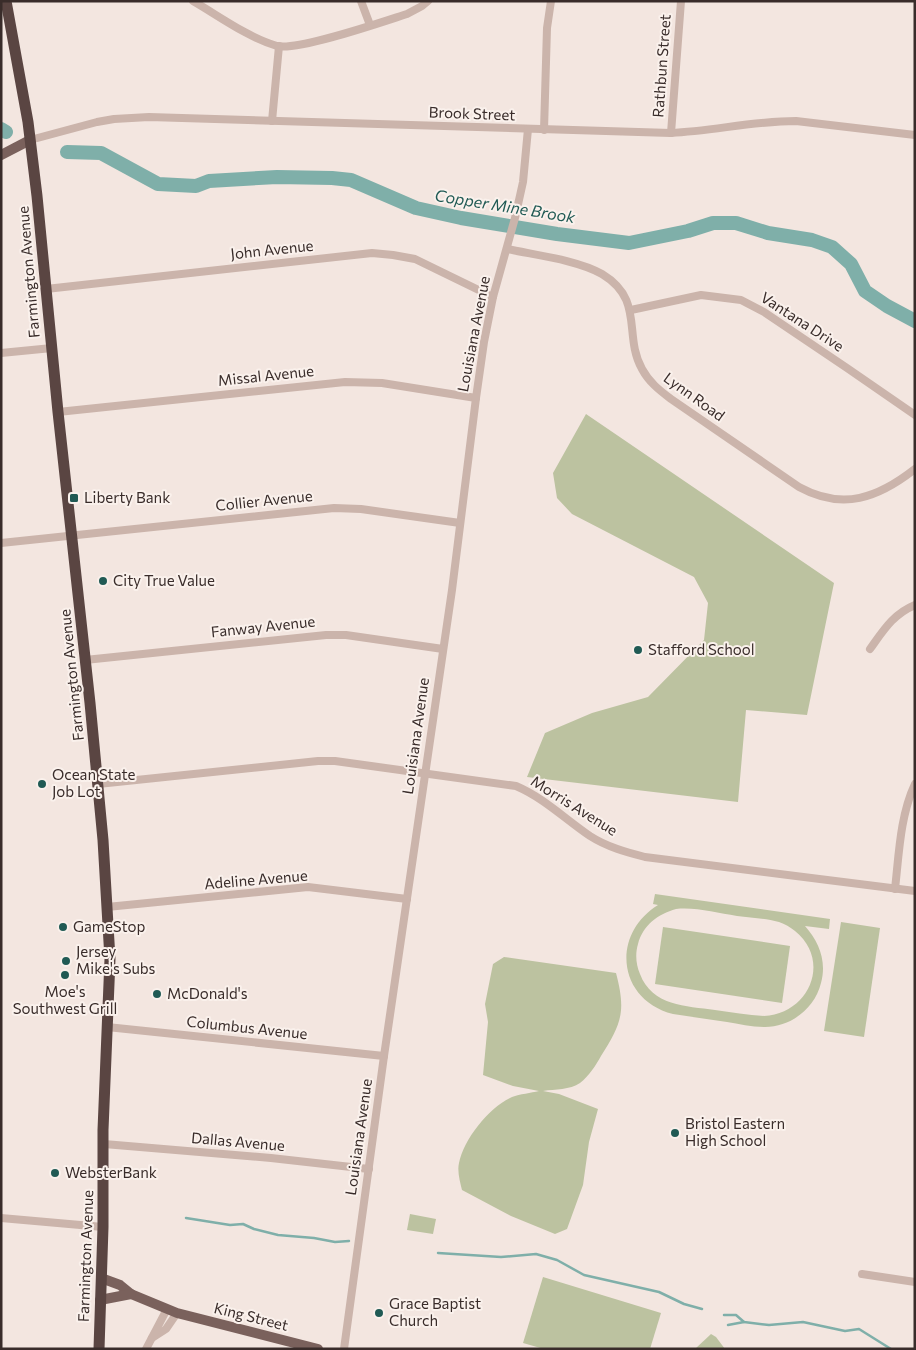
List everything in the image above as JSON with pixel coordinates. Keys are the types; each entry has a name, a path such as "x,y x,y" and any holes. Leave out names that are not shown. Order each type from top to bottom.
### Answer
{"highway":[{"name":"Farmington Avenue","path":"6,1 30,140 98,784 107,907 110,959 103,1130 103,1227 99,1349"}],"main road":[{"path":"1,155 30,140"},
{"name":"King Street","path":"101,1278 120,1285 131,1294 177,1313 318,1349"},
{"path":"100,1300 131,1294"}],"street":[{"path":"192,1 246,32 279,46 300,45 407,14 428,1"},
{"path":"361,1 370,25"},
{"path":"544,130 547,28 551,1"},
{"name":"Rathbun Street","path":"671,133 681,1"},
{"path":"272,122 279,46"},
{"name":"Brook Street","path":"30,140 81,125 114,119 149,117 671,133 700,131 761,122 796,121 915,135"},
{"name":"Louisiana Avenue","path":"344,1349 443,649 484,342 493,297 515,218 522,182 528,129"},
{"name":"Lynn Road","path":"507,248 588,268 601,274 614,284 621,291 631,310 637,357 641,368 651,382 671,399 798,488 814,496 828,499 844,500 869,497 886,489 915,469"},
{"name":"John Avenue","path":"46,289 372,254 415,259 493,297"},
{"name":"Vantana Drive","path":"631,310 701,295 741,300 764,312 915,415"},
{"path":"1,353 52,348"},
{"name":"Missal Avenue","path":"58,412 345,382 382,383 476,398"},
{"name":"Collier Avenue","path":"1,543 334,508 361,509 460,523"},
{"path":"870,649 888,623 904,609 915,605"},
{"name":"Fanway Avenue","path":"85,660 326,635 346,635 443,649"},
{"name":"Morris Avenue","path":"98,784 318,761 335,761 516,786 532,793 592,837 616,848 645,857 915,892"},
{"path":"895,889 901,830 910,794 915,784"},
{"name":"Adeline Avenue","path":"107,907 308,888 407,899"},
{"name":"Columbus Avenue","path":"107,1027 384,1056"},
{"name":"Dallas Avenue","path":"104,1144 271,1158 369,1169"},
{"path":"1,1218 103,1227"},
{"path":"862,1274 915,1282"},
{"path":"146,1349 166,1309"},
{"path":"152,1338 166,1329 177,1313"}],"green space":[{"path":"586,414 834,583 807,715 746,710 738,802 527,777 545,733 592,713 648,697 704,640 708,603 694,577 572,514 557,498 553,473"},
{"path":"655,894 830,919 829,929 805,926 821,952 823,975 818,992 808,1008 793,1020 784,1024 765,1027 673,1014 655,1007 641,995 631,981 627,966 627,949 632,933 643,918 658,905 653,904","holes":["684,909 768,920 781,923 793,930 806,943 812,957 813,971 810,984 803,996 793,1006 780,1013 764,1016 682,1005 661,998 653,993 645,985 636,959 640,937 647,926 657,917 669,911"]},
{"path":"841,922 880,928 864,1037 824,1031"},
{"path":"663,927 790,946 782,1003 655,984"},
{"path":"504,957 616,973 619,986 621,1007 618,1025 592,1070 576,1085 543,1091 559,1094 598,1109 589,1142 583,1185 567,1229 555,1234 511,1216 462,1190 460,1180 458,1166 466,1144 486,1116 512,1097 539,1091 513,1086 483,1075 488,1022 485,1004 493,964"},
{"path":"410,1214 436,1219 433,1234 407,1230"},
{"path":"543,1277 661,1313 650,1349 544,1349 523,1343"},
{"path":"711,1334 716,1337 725,1349 695,1349"}],"waterway":[{"name":"Copper Mine Brook","path":"1,129 6,132"},
{"name":"Copper Mine Brook","path":"67,152 101,153 158,184 196,186 209,181 277,177 351,180 416,208 461,218 557,234 629,243 688,231 713,223 736,223 768,233 812,240 832,247 851,264 865,291 887,306 915,321"},
{"path":"186,1218 230,1225 243,1224 278,1235 335,1242 349,1241"},
{"path":"438,1253 501,1257 536,1254 557,1260 584,1275 659,1292 684,1304 702,1309"},
{"path":"724,1315 736,1315 744,1322 769,1325 803,1322 845,1331 859,1329 891,1349"},
{"path":"728,1325 744,1322"}],"place":[{"name":"Liberty Bank","path":"74,498"},
{"name":"City True Value","path":"103,581"},
{"name":"Stafford School","path":"638,650"},
{"name":"Ocean State Job Lot","path":"42,784"},
{"name":"GameStop","path":"63,927"},
{"name":"Jersey Mike's Subs","path":"66,961"},
{"name":"Moe's Southwest Grill","path":"65,975"},
{"name":"McDonald's","path":"157,994"},
{"name":"Bristol Eastern High School","path":"675,1133"},
{"name":"WebsterBank","path":"55,1173"},
{"name":"Grace Baptist Church","path":"379,1313"}]}
